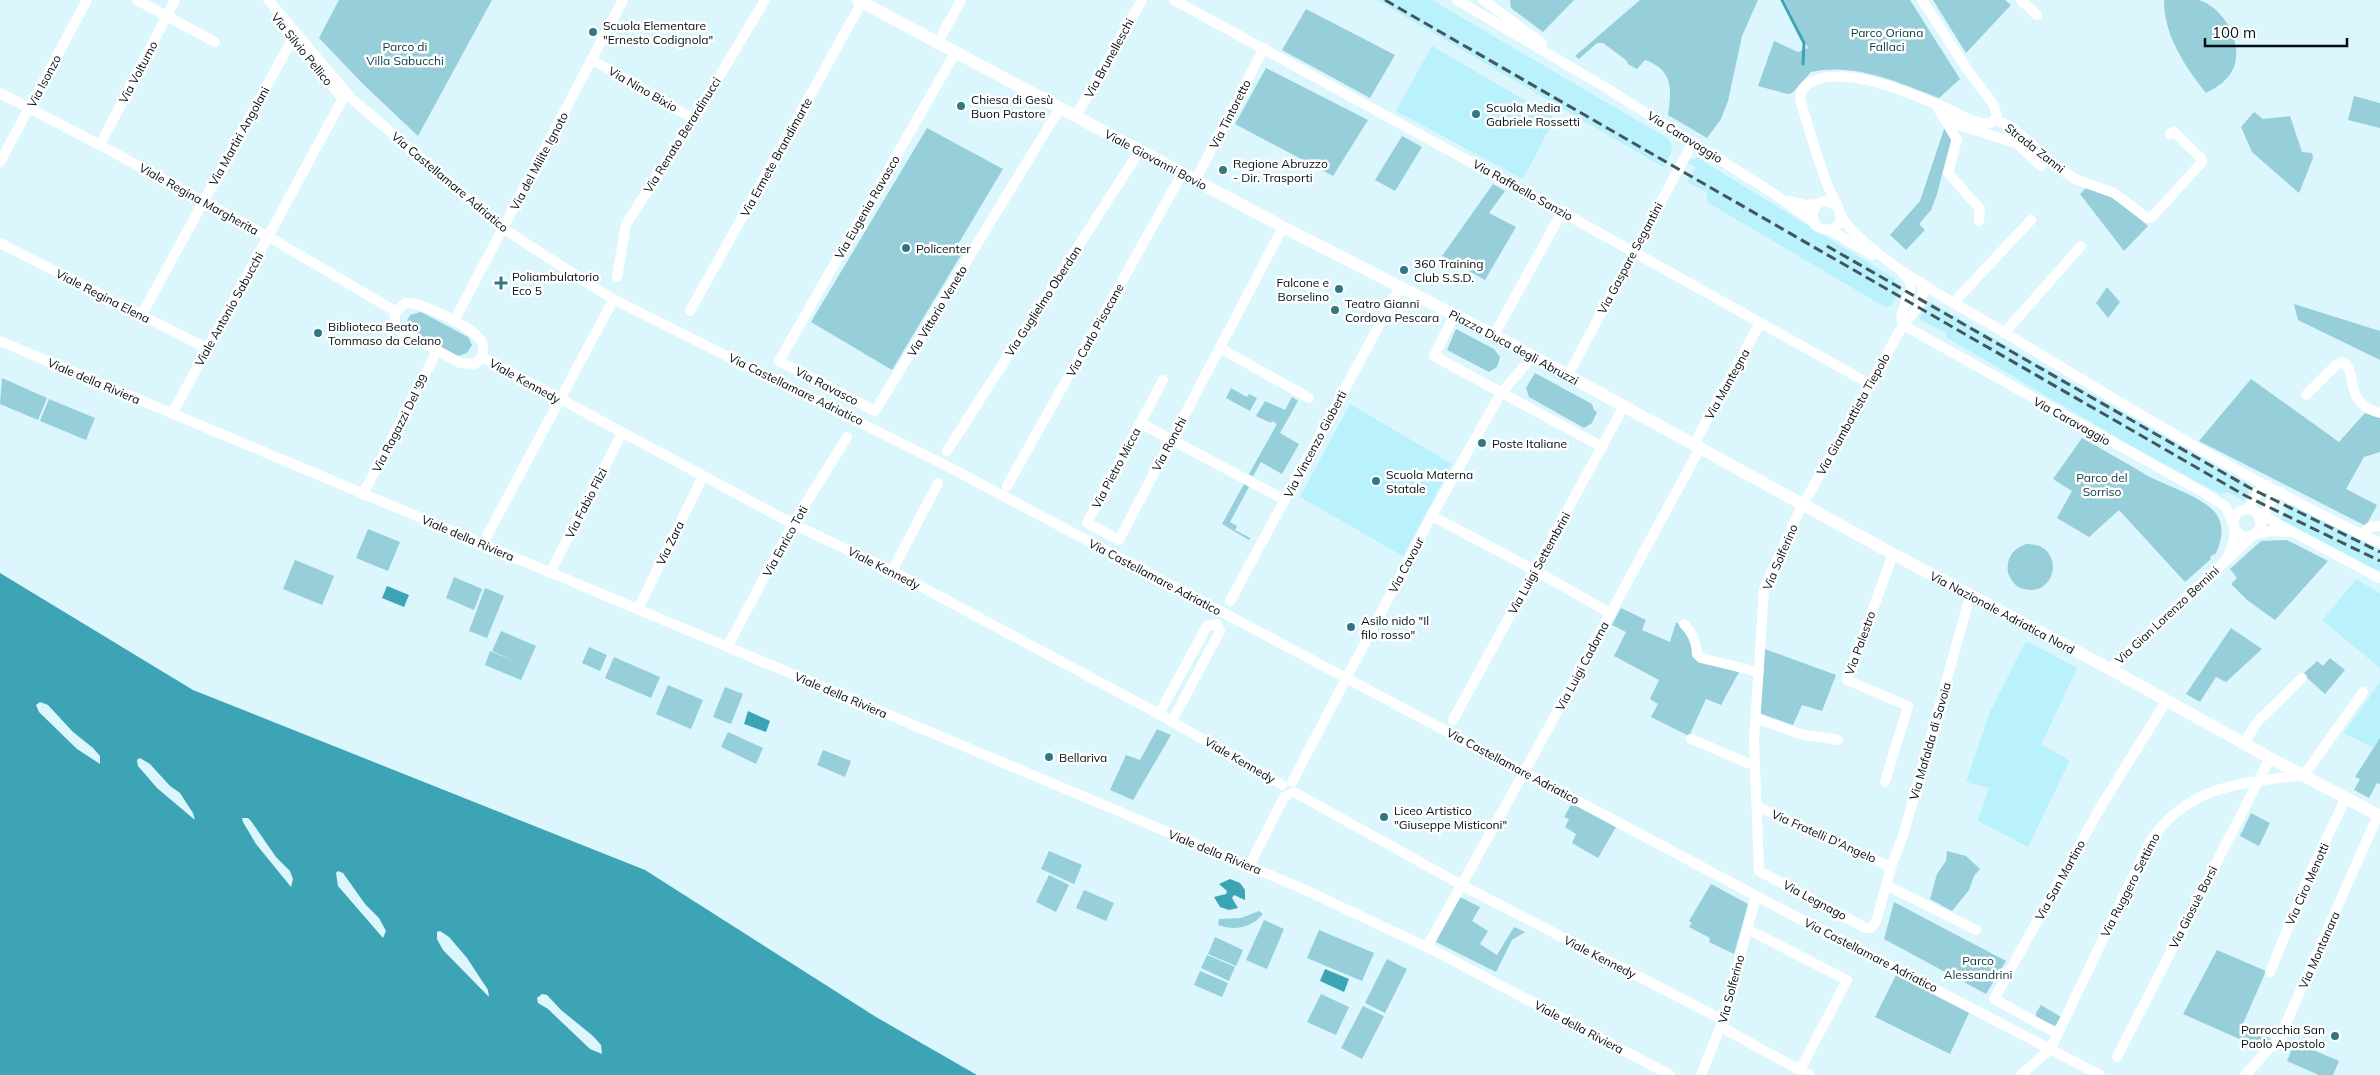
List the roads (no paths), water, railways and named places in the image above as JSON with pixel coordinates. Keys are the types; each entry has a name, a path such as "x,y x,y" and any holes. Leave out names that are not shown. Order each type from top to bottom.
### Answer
{"main road":[{"name":"Viale Giovanni Bovio","path":"860,1 1182,174 1455,314"},
{"name":"Piazza Duca degli Abruzzi","path":"1455,314 1624,406"},
{"name":"Via Nazionale Adriatica Nord","path":"1624,406 1970,596 2110,669 2270,758 2379,815"}],"street":[{"name":"Via Isonzo","path":"0,162 87,0"},
{"path":"137,0 215,42"},
{"name":"Via Volturno","path":"100,145 175,0"},
{"name":"Via Silvio Pellico","path":"262,0 294,36 342,98"},
{"name":"Via Castellamare Adriatico","path":"268,0 352,98 504,229 611,298 867,424 1781,909 2100,1075"},
{"name":"Via del Milite Ignoto","path":"454,321 623,0"},
{"name":"Via Renato Berardinucci","path":"618,277 626,224 694,118 765,0"},
{"path":"937,44 960,0"},
{"name":"Via Brunelleschi","path":"1076,116 1142,0"},
{"name":"Via Raffaello Sanzio","path":"1174,0 1562,212 1870,384"},
{"name":"Via Caravaggio","path":"1457,0 1585,75 1693,142 1784,200 1812,221"},
{"name":"Via Caravaggio","path":"1483,0 1585,75"},
{"name":"Strada Zanni","path":"1836,205 1826,182 1800,99 1801,92 1808,84 1822,78 1844,76 1870,82 1935,104 1980,123 1991,123 1996,120 1998,113 1994,105 1969,72 1922,0"},
{"path":"2021,0 2037,15"},
{"name":"Via Ermete Brandimarte","path":"690,311 860,1"},
{"name":"Via Martiri Angolani","path":"141,316 294,36"},
{"name":"Via Tintoretto","path":"1196,181 1264,48"},
{"name":"Via Eugenia Ravasco","path":"779,361 955,53"},
{"name":"Via Nino Bixio","path":"593,60 694,118"},
{"name":"Viale Regina Margherita","path":"0,93 100,145 268,237 395,311"},
{"name":"Viale Antonio Sabucchi","path":"172,414 342,98"},
{"name":"Strada Zanni","path":"1935,104 1957,140 1948,172 1980,209 1979,221"},
{"name":"Via Vittorio Veneto","path":"875,411 1060,108"},
{"name":"Strada Zanni","path":"1943,115 1952,123 2016,143 2041,166"},
{"name":"Strada Zanni","path":"1996,120 2012,127 2054,165 2075,179 2114,193 2147,218 2152,217 2202,162 2201,158 2174,132 2170,134"},
{"name":"Via Gaspare Segantini","path":"1568,375 1693,142"},
{"name":"Via Guglielmo Oberdan","path":"946,452 1140,150"},
{"name":"Via Carlo Pisacane","path":"1007,486 1182,174"},
{"path":"1826,182 1824,196 1812,212 1812,221 1822,230 1830,230 1908,278 1912,291 1902,310 1903,325"},
{"name":"Via Caravaggio","path":"1784,200 1806,205 1819,203"},
{"path":"1819,203 1829,201 1836,205 1850,231 1926,287 1954,302 2136,413 2273,490 2380,542"},
{"path":"1494,335 1562,212"},
{"path":"1830,230 1838,224 1841,216"},
{"path":"1954,302 2031,220"},
{"name":"Via Ronchi","path":"1119,540 1284,227"},
{"name":"Viale Regina Elena","path":"0,243 206,348"},
{"path":"2004,333 2081,246"},
{"name":"Via Vincenzo Gioberti","path":"1230,601 1400,287"},
{"path":"1912,291 1926,287"},
{"path":"1903,325 1912,314 1926,287"},
{"path":"406,302 418,303 454,321 476,334 482,340 484,349 482,357 474,364 460,363 401,331 395,322 395,311 406,302"},
{"path":"482,544 610,306"},
{"name":"Piazza Duca degli Abruzzi","path":"1455,314 1434,356 1602,447"},
{"name":"Via Mantegna","path":"1697,446 1760,323"},
{"name":"Via Caravaggio","path":"1903,325 2206,494 2226,507 2234,527"},
{"name":"Via Giambattista Tiepolo","path":"1804,504 1903,325"},
{"name":"Viale della Riviera","path":"0,341 1248,866 1427,947 1670,1075"},
{"path":"1220,348 1309,398"},
{"name":"Via Ragazzi Del '99","path":"363,494 437,351"},
{"name":"Via Cavour","path":"1248,866 1432,516 1501,393 1533,356"},
{"name":"Viale Kennedy","path":"482,357 793,524 892,571 1159,714 1461,884 1722,1023"},
{"name":"Via Ravasco","path":"779,361 875,411"},
{"path":"2306,395 2336,365 2342,362 2347,366 2354,391 2362,406 2380,412"},
{"name":"Via Pietro Micca","path":"1119,540 1087,523 1162,380"},
{"name":"Via Luigi Settembrini","path":"1453,720 1536,571 1624,406"},
{"path":"1140,423 1285,500"},
{"name":"Via Fabio Filzi","path":"550,573 622,433"},
{"name":"Via Enrico Toti","path":"727,647 793,524 847,437"},
{"name":"Via Luigi Cadorna","path":"1427,947 1610,613 1697,446"},
{"name":"Via Zara","path":"638,609 703,476"},
{"path":"892,571 938,483"},
{"path":"2273,490 2260,489 2248,507 2236,515 2234,527 2241,536 2272,531 2291,532"},
{"path":"2254,535 2273,490"},
{"name":"Via Solferino","path":"1759,871 1755,766 1764,589 1804,504"},
{"path":"2248,507 2261,518 2380,578"},
{"path":"1432,516 1610,613"},
{"path":"2362,534 2370,527 2380,526"},
{"name":"Via Gian Lorenzo Bernini","path":"2225,561 2232,547 2234,527"},
{"name":"Via Gian Lorenzo Bernini","path":"2110,669 2254,535"},
{"name":"Via Palestro","path":"1885,782 1908,706 1847,680 1893,554"},
{"name":"Via Mafalda di Savoia","path":"1871,928 1876,922 1891,867 1904,833 1970,596"},
{"path":"1159,714 1207,626 1217,624 1220,631 1172,721"},
{"path":"1684,624 1693,634 1697,654 1701,658 1759,672"},
{"path":"2244,743 2258,721 2302,678"},
{"path":"2304,775 2363,692"},
{"name":"Via San Martino","path":"2058,1034 1994,999 2100,808 2167,700"},
{"path":"1756,718 1800,734 1838,740"},
{"path":"1691,739 1755,766"},
{"name":"Via Giosuè Borsi","path":"2116,1057 2270,758"},
{"name":"Via Ruggero Settimo","path":"2021,1075 2051,1048 2149,842 2159,828 2190,801 2220,788 2304,775"},
{"name":"Via Ciro Menotti","path":"2270,972 2288,926 2346,798"},
{"name":"Via Fratelli D'Angelo","path":"1756,806 1891,867"},
{"name":"Via Montanara","path":"2245,1075 2280,1037 2379,815"},
{"name":"Via Legnago","path":"1759,871 1866,928 1871,928"},
{"path":"1886,885 1976,930"},
{"name":"Via Solferino","path":"1701,1075 1722,1023 1755,900"},
{"path":"1722,1023 1804,1072 1847,980 1747,929"}],"waterway":[{"path":"1782,0 1804,43 1803,64"}],"railway":[{"path":"1385,0 2246,496 2380,561"},
{"path":"1827,246 2250,488 2380,552"}],"place":[{"name":"Scuola Elementare \"Ernesto Codignola\"","path":"593,32"},
{"name":"Chiesa di Gesù Buon Pastore","path":"961,106"},
{"name":"Scuola Media Gabriele Rossetti","path":"1476,114"},
{"name":"Regione Abruzzo - Dir. Trasporti","path":"1223,170"},
{"name":"Policenter","path":"906,248"},
{"name":"360 Training Club S.S.D.","path":"1404,270"},
{"name":"Poliambulatorio Eco 5","path":"501,283"},
{"name":"Falcone e Borselino","path":"1339,289"},
{"name":"Teatro Gianni Cordova Pescara","path":"1335,310"},
{"name":"Biblioteca Beato Tommaso da Celano","path":"318,333"},
{"name":"Poste Italiane","path":"1482,443"},
{"name":"Scuola Materna Statale","path":"1376,481"},
{"name":"Asilo nido \"Il filo rosso\"","path":"1351,627"},
{"name":"Bellariva","path":"1049,757"},
{"name":"Liceo Artistico \"Giuseppe Misticoni\"","path":"1384,817"},
{"name":"Parrocchia San Paolo Apostolo","path":"2335,1036"}],"park label":[{"name":"Parco Oriana Fallaci","path":"1887,39"},
{"name":"Parco di Villa Sabucchi","path":"405,53"},
{"name":"Parco del Sorriso","path":"2102,484"},
{"name":"Parco Alessandrini","path":"1978,967"}]}
